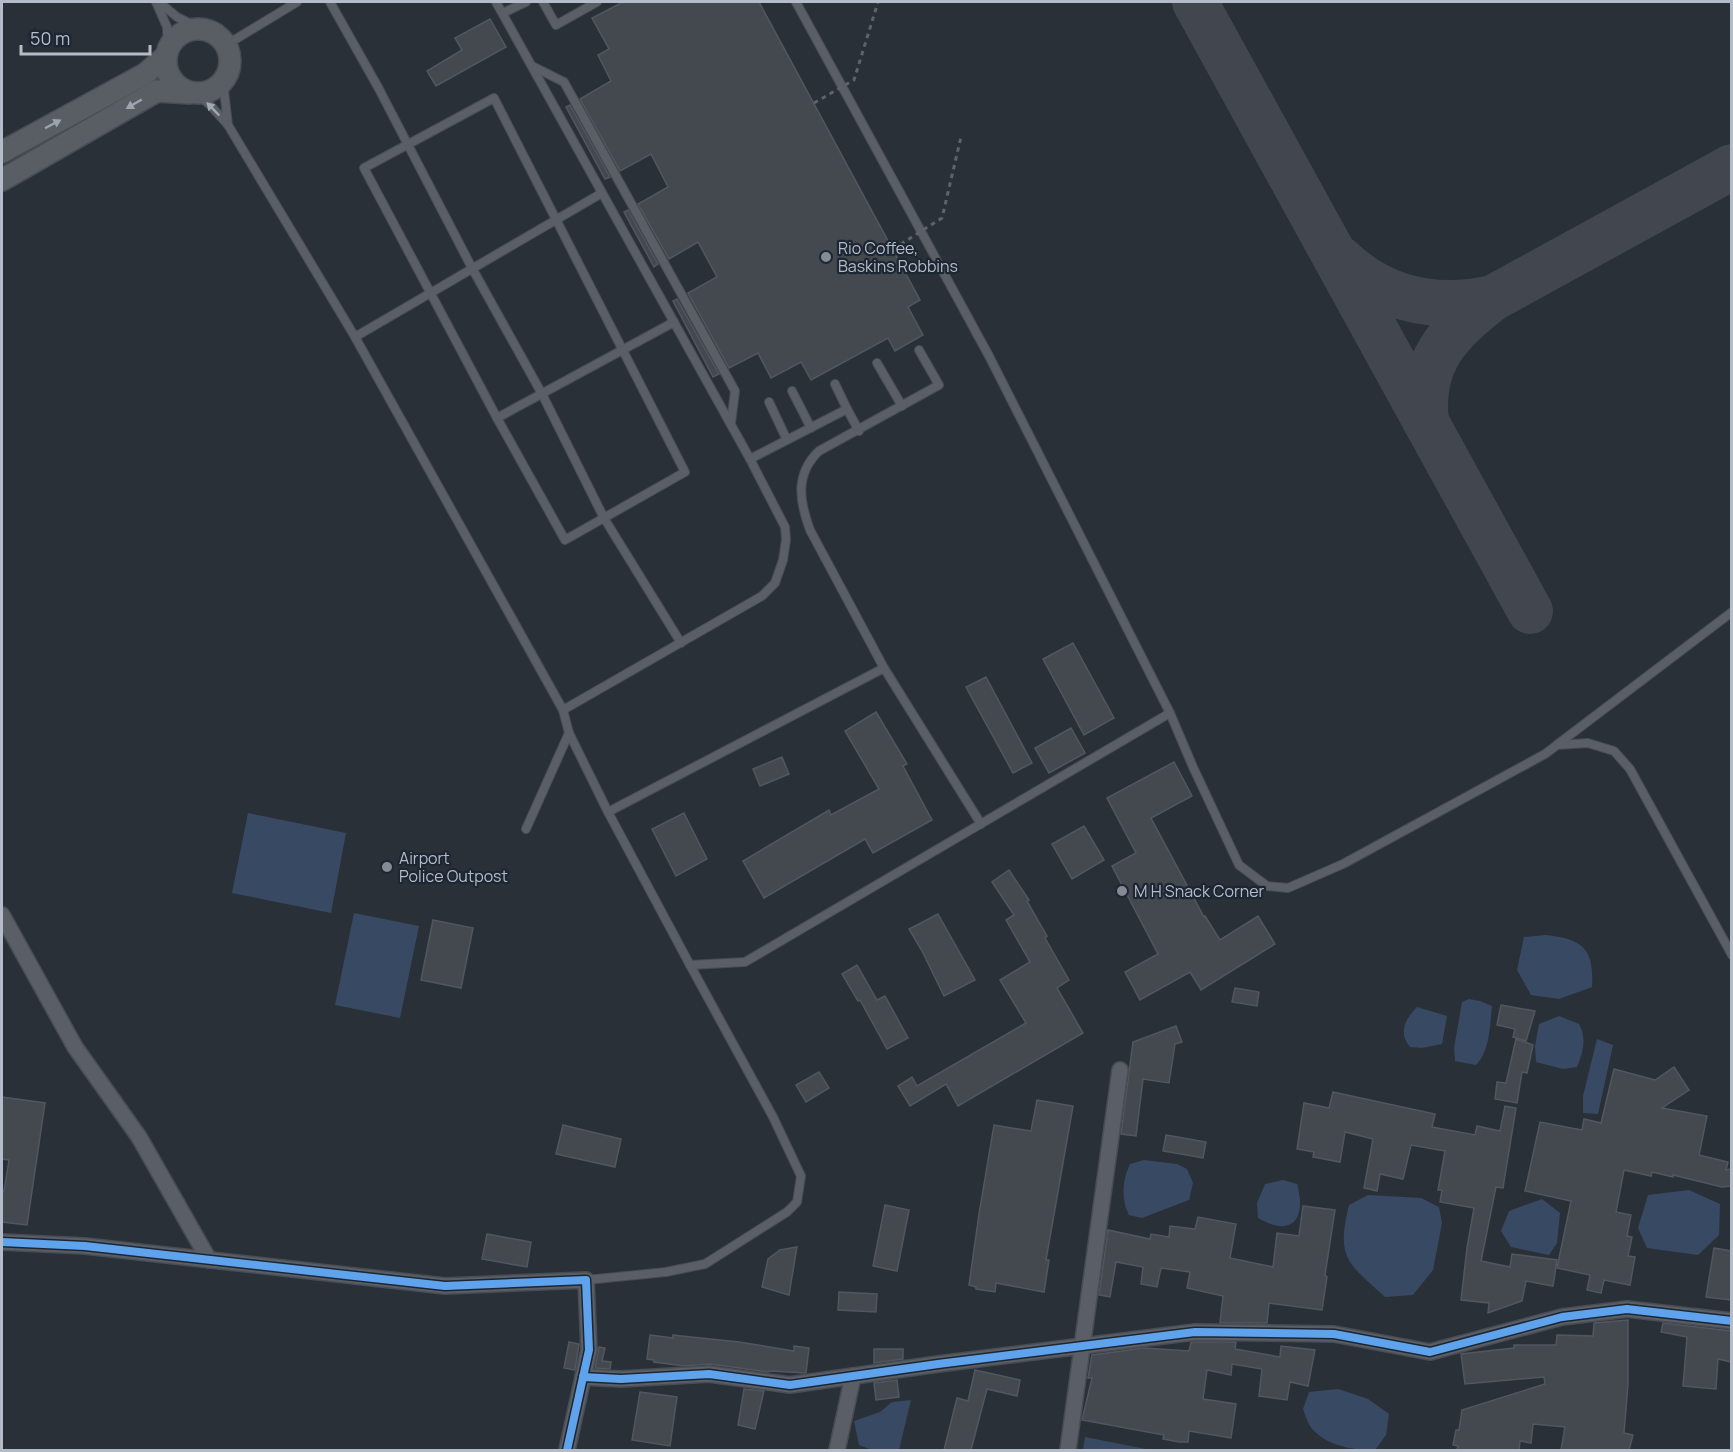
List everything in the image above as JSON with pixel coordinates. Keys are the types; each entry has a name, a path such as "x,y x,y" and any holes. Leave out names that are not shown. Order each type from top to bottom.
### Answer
{"main road":[{"path":"2,152 145,75 182,33 191,29 201,29 219,37 226,45 230,54 230,64 223,82 207,93 157,92 2,180"},
{"path":"167,52 166,68 170,79 179,88 193,94"}],"street":[{"path":"2,915 75,1047 139,1137 209,1260"},
{"path":"1068,1450 1120,1070"},
{"path":"2,1242 85,1246 445,1286 586,1280 589,1350 567,1450"},
{"path":"584,1377 621,1379 709,1374 790,1385 1196,1332 1334,1334 1430,1352 1562,1317 1628,1309 1731,1321"},
{"path":"837,1450 854,1376"}],"lane":[{"path":"158,2 177,17 201,29"},
{"path":"158,2 167,27 167,52"},
{"path":"226,45 297,2"},
{"path":"330,2 542,394 604,518 681,643"},
{"path":"496,2 750,459 784,527 786,540 783,561 775,583 762,596 563,710"},
{"path":"503,13 526,2"},
{"path":"543,2 556,25 594,2"},
{"path":"796,2 989,357 1170,713 1239,865 1267,886 1288,888 1343,864 1545,754 1731,612"},
{"path":"532,66 564,82 735,391 730,424"},
{"path":"223,82 228,125"},
{"path":"193,94 228,125 355,337 563,710 569,733 608,812 774,1118 801,1176 797,1202 787,1212 705,1264 666,1272 586,1280"},
{"path":"494,98 685,472 565,540 497,418 364,168 408,144 494,98"},
{"path":"355,337 602,193"},
{"path":"497,418 674,322"},
{"path":"919,350 939,384 819,451 808,462 802,491 803,510 810,530 884,668 981,824"},
{"path":"877,363 902,406"},
{"path":"835,384 859,430"},
{"path":"792,391 811,428"},
{"path":"769,402 787,440"},
{"path":"750,459 847,409"},
{"path":"608,812 884,668"},
{"path":"690,965 745,962 1170,713"},
{"path":"526,829 569,733"},
{"path":"1557,745 1588,743 1614,751 1630,769 1731,955"}],"path":[{"path":"814,103 854,80 878,2"},
{"path":"893,249 942,218 960,137"}],"water":[{"path":"248,813 346,833 331,913 232,893"},
{"path":"354,913 419,926 400,1018 335,1005"},
{"path":"1546,935 1569,939 1584,948 1591,963 1592,987 1559,999 1531,995 1517,970 1524,937"},
{"path":"1469,999 1492,1006 1487,1045 1476,1065 1455,1061 1454,1048 1462,1002"},
{"path":"1417,1007 1447,1016 1442,1044 1422,1048 1410,1047 1406,1042 1404,1026"},
{"path":"1559,1016 1579,1024 1583,1035 1581,1056 1577,1067 1563,1069 1536,1062 1535,1046 1539,1024"},
{"path":"1597,1039 1613,1045 1598,1114 1583,1113 1583,1096"},
{"path":"1144,1160 1177,1164 1187,1169 1193,1183 1189,1200 1142,1218 1129,1215 1123,1190 1125,1177 1130,1164"},
{"path":"1283,1180 1297,1184 1300,1207 1294,1222 1280,1226 1258,1218 1257,1203 1265,1184"},
{"path":"1689,1190 1720,1204 1719,1235 1698,1255 1647,1248 1638,1228 1648,1195"},
{"path":"1368,1195 1421,1198 1439,1207 1442,1223 1433,1270 1413,1295 1385,1297 1353,1267 1348,1258 1344,1237 1349,1205"},
{"path":"1542,1199 1560,1213 1557,1243 1549,1255 1511,1247 1501,1231 1509,1211"},
{"path":"1338,1389 1368,1399 1389,1414 1386,1435 1375,1450 1339,1446 1323,1438 1310,1426 1303,1409 1309,1392"},
{"path":"911,1400 899,1450 872,1450 859,1445 854,1421 880,1412 892,1402"},
{"path":"1085,1437 1146,1449 1083,1450"}],"building":[{"path":"623,2 759,2 920,300 908,307 923,335 895,351 888,338 811,380 801,362 771,378 758,353 729,368 688,293 717,277 698,242 669,259 638,204 668,187 651,154 620,171 580,99 611,81 598,55 609,49 592,18"},
{"path":"490,19 506,47 436,86 427,71 462,50 455,38"},
{"path":"570,105 610,177 605,179 566,107"},
{"path":"628,210 658,264 654,267 624,212"},
{"path":"677,299 719,374 713,377 673,301"},
{"path":"1073,643 1114,718 1084,735 1043,659"},
{"path":"986,677 1032,763 1013,773 966,687"},
{"path":"876,712 907,764 903,766 932,820 873,853 865,839 764,898 743,861 829,810 831,815 879,789 845,731"},
{"path":"1071,728 1085,753 1049,773 1035,748"},
{"path":"782,757 789,774 760,786 753,769"},
{"path":"1174,762 1192,796 1151,818 1204,917 1220,940 1258,916 1275,944 1201,990 1190,972 1140,1000 1125,972 1158,954 1112,866 1136,853 1107,798"},
{"path":"684,813 707,859 676,876 652,829"},
{"path":"1084,826 1104,860 1072,879 1052,844"},
{"path":"1009,870 1029,900 1027,901 1047,936 1045,938 1069,980 1057,988 1083,1033 958,1106 946,1084 910,1106 898,1086 912,1077 917,1086 1026,1023 1000,980 1030,962 1006,920 1014,915 992,882"},
{"path":"938,914 975,980 944,996 909,929"},
{"path":"433,920 473,928 461,988 421,980"},
{"path":"857,965 877,1000 885,996 908,1038 887,1049 860,1000 858,1001 842,974"},
{"path":"1235,988 1259,992 1257,1006 1232,1002"},
{"path":"1501,1005 1535,1011 1526,1041 1513,1037 1515,1029 1497,1025"},
{"path":"1176,1026 1182,1042 1175,1044 1169,1083 1143,1079 1136,1136 1121,1134 1133,1042"},
{"path":"1516,1039 1533,1045 1527,1073 1522,1072 1517,1103 1495,1099 1497,1082 1506,1083"},
{"path":"1674,1067 1689,1090 1662,1108 1707,1116 1699,1155 1728,1162 1726,1170 1731,1169 1731,1186 1722,1187 1673,1175 1673,1177 1652,1172 1651,1176 1624,1170 1616,1212 1631,1215 1627,1236 1632,1237 1628,1256 1635,1257 1630,1285 1604,1280 1601,1293 1587,1290 1590,1275 1557,1268 1571,1201 1525,1191 1540,1122 1582,1130 1584,1119 1601,1123 1614,1069 1655,1080"},
{"path":"819,1072 829,1088 806,1102 796,1085"},
{"path":"1333,1092 1435,1114 1432,1127 1475,1135 1477,1126 1500,1131 1505,1106 1516,1108 1503,1188 1496,1187 1481,1261 1510,1267 1512,1254 1557,1260 1553,1286 1526,1281 1522,1301 1488,1313 1489,1303 1461,1300 1474,1208 1440,1202 1442,1190 1438,1190 1445,1151 1411,1145 1403,1179 1380,1174 1377,1191 1364,1188 1373,1139 1345,1132 1340,1162 1313,1157 1314,1152 1297,1149 1304,1103 1329,1108"},
{"path":"2,1097 45,1103 27,1225 2,1222 2,1191 4,1191 9,1160 2,1159"},
{"path":"1037,1100 1073,1106 1046,1260 1049,1260 1044,1292 996,1283 995,1292 976,1289 969,1285 994,1125 1031,1131"},
{"path":"563,1125 621,1139 615,1167 556,1154"},
{"path":"1166,1135 1206,1142 1203,1158 1163,1151"},
{"path":"885,1205 909,1210 897,1271 873,1266"},
{"path":"1303,1206 1335,1210 1322,1310 1269,1303 1267,1323 1220,1323 1223,1296 1187,1288 1190,1272 1161,1268 1157,1287 1141,1284 1143,1267 1116,1262 1110,1297 1099,1295 1108,1230 1150,1239 1151,1234 1169,1237 1170,1226 1195,1229 1198,1217 1236,1224 1230,1258 1273,1267 1277,1233 1299,1236"},
{"path":"487,1234 531,1242 527,1267 482,1259"},
{"path":"797,1247 789,1295 762,1287 768,1259 780,1250"},
{"path":"1714,1248 1731,1251 1731,1300 1706,1297"},
{"path":"839,1292 877,1294 876,1312 838,1310"},
{"path":"1628,1320 1628,1384 1624,1433 1633,1435 1629,1450 1561,1450 1565,1427 1533,1424 1531,1443 1520,1441 1519,1450 1457,1450 1458,1446 1453,1445 1456,1430 1459,1430 1462,1410 1545,1384 1544,1377 1465,1384 1461,1354 1514,1348 1514,1345 1556,1345 1557,1335 1593,1336 1594,1323"},
{"path":"1663,1323 1731,1331 1731,1362 1718,1359 1716,1389 1683,1386 1687,1337 1661,1332"},
{"path":"650,1335 673,1338 673,1335 739,1342 794,1351 794,1346 809,1348 806,1373 768,1372 710,1364 684,1366 654,1362 654,1360 647,1359"},
{"path":"569,1342 579,1344 575,1370 564,1368"},
{"path":"1191,1342 1236,1342 1235,1349 1280,1357 1281,1346 1315,1350 1308,1386 1290,1382 1287,1400 1259,1396 1262,1369 1232,1364 1231,1375 1207,1370 1203,1399 1236,1404 1231,1438 1189,1431 1188,1442 1179,1442 1163,1439 1164,1435 1082,1420 1092,1378 1088,1378 1092,1355 1144,1348 1189,1351"},
{"path":"599,1347 605,1348 602,1361 611,1362 610,1369 595,1368"},
{"path":"874,1349 903,1349 903,1359 874,1363"},
{"path":"975,1370 1020,1380 1017,1396 987,1389 971,1450 944,1450 957,1398 968,1401"},
{"path":"897,1380 899,1397 876,1400 874,1383"},
{"path":"744,1389 764,1391 755,1429 738,1425"},
{"path":"640,1392 677,1397 670,1446 632,1440"}],"taxiway":[{"path":"1195,2 1530,611"},
{"path":"1340,259 1374,284 1411,299 1451,303 1493,298 1732,167"},
{"path":"1426,422 1427,382 1440,350 1463,323 1493,298"}],"cycle path":[{"path":"2,1242 85,1246 445,1286 586,1280 589,1350 567,1450"},
{"path":"583,1377 621,1379 709,1374 790,1385 1195,1332 1334,1334 1430,1352 1562,1317 1627,1309 1732,1321"}],"place":[{"name":"Rio Coffee, Baskins Robbins","path":"826,257"},
{"name":"Airport Police Outpost","path":"387,867"},
{"name":"M H Snack Corner","path":"1122,891"}]}
